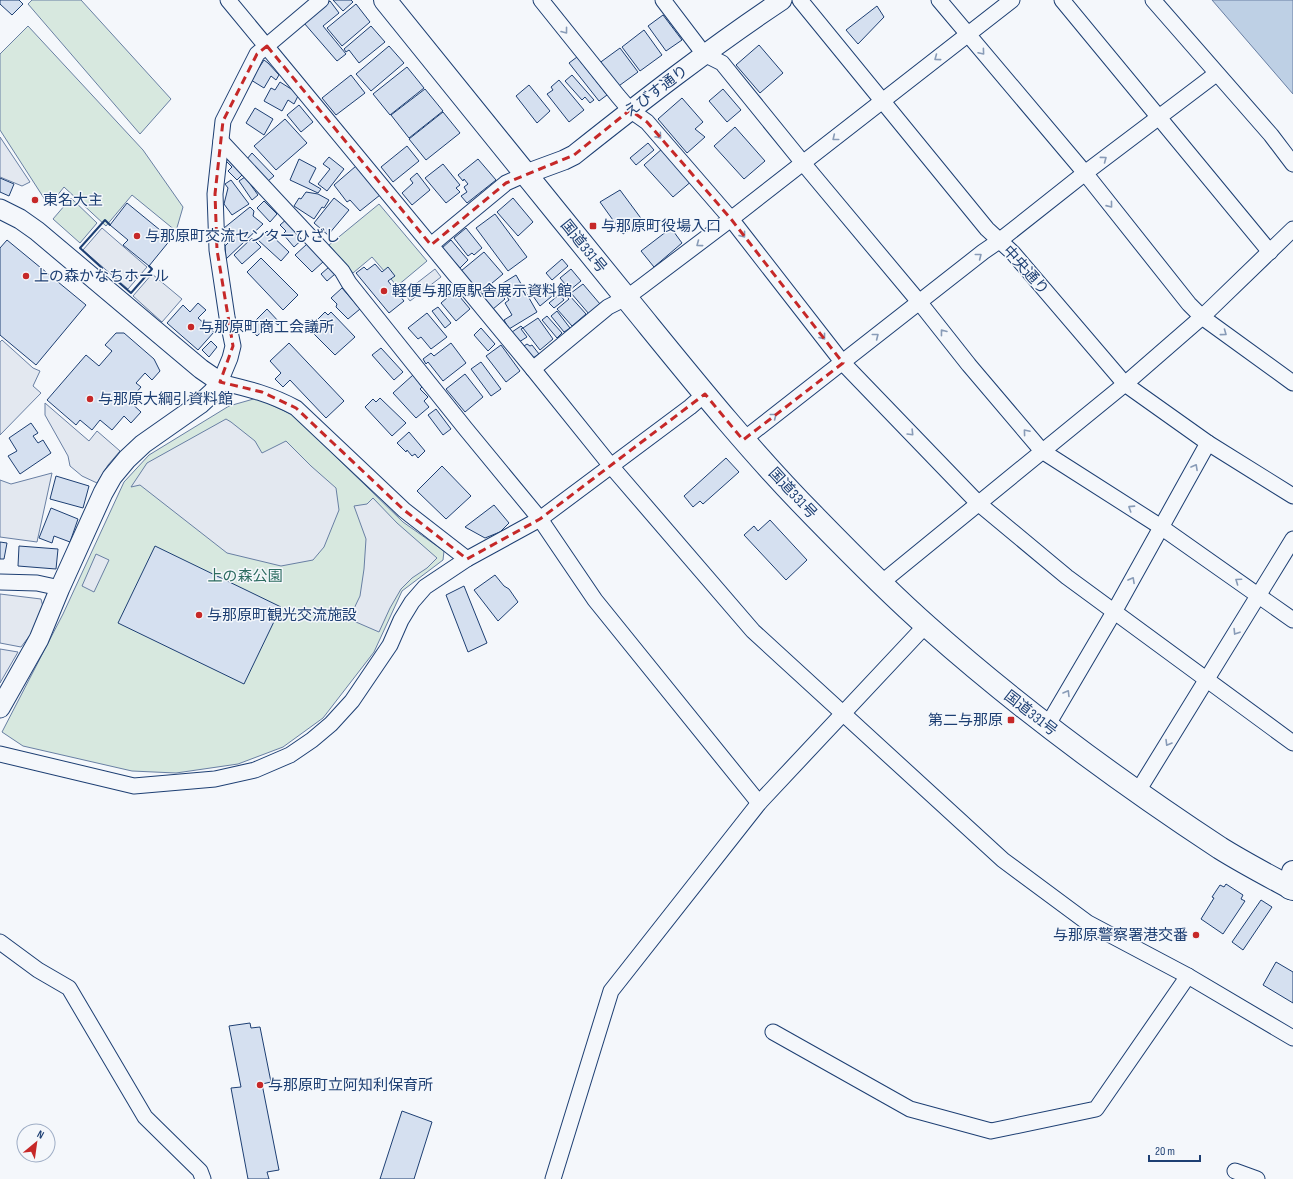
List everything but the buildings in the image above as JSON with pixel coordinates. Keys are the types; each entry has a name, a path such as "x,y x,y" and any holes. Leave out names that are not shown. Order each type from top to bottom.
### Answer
{"highway":[{"name":"国道331号","path":"385,0 743,440 811,513 881,583 926,625 1007,695 1047,726 1223,850 1292,883"}],"street":[{"path":"228,0 533,369 611,466 753,631 1003,860 1088,923 1188,976 1293,1038"},
{"path":"0,708 39,639 60,588 103,493 127,459 143,444 200,404 213,392 220,382 230,358 233,346 226,316 217,250 215,194 223,121 257,54 321,0"},
{"path":"541,0 616,95 630,110 647,122 731,219 843,363 978,503 1067,577 1293,743"},
{"path":"663,0 704,54 722,63 803,164 1042,451 1161,528 1293,620"},
{"name":"えびす通り","path":"526,174 574,155 704,54 782,0"},
{"name":"中央通り","path":"800,0 987,229 1013,253 1125,384 1208,443 1293,496"},
{"path":"939,0 1085,173 1189,304 1202,317 1293,383"},
{"path":"533,369 608,307 626,298 731,219 1012,0"},
{"path":"1062,0 1270,252"},
{"path":"1153,0 1271,136 1293,164"},
{"path":"743,440 1085,173 1216,74"},
{"path":"221,141 342,271 349,283 540,519 595,600 759,803"},
{"path":"431,245 506,183 526,174"},
{"path":"0,209 20,219 37,231 201,369 220,382 262,392 296,408 404,510 467,559"},
{"path":"881,583 1125,384 1202,317 1293,229"},
{"path":"0,754 134,786 215,779 255,770 290,755 312,740 331,724 352,701 390,645 401,620 412,602 425,587 467,559 540,519 705,394"},
{"path":"1047,726 1114,612 1208,443"},
{"path":"1138,791 1293,539"},
{"path":"0,582 38,583 60,588"},
{"path":"553,1179 611,991 759,803 926,625"},
{"path":"0,942 38,970 69,988 145,1117 200,1171 203,1179"},
{"path":"773,1032 910,1109 992,1131 1096,1109 1188,976"},
{"path":"1235,1171 1257,1179"}],"highlighted area":[{"path":"267,46 431,245 506,183 574,155 630,110 647,122 731,219 843,363 743,440 705,394 540,519 467,559 404,510 296,408 262,392 220,382 233,346 217,250 215,194 223,121 257,54"}],"green space":[{"path":"32,0 81,0 171,99 140,134 28,4"},
{"path":"28,26 143,150 183,207 176,231 132,195 106,226 64,187 49,206 0,130 0,54"},
{"path":"71,198 97,223 80,243 53,219"},
{"path":"379,204 427,261 397,286 372,257 353,273 329,245"},
{"name":"上の森公園","path":"257,398 293,415 403,522 444,551 443,560 402,591 374,652 323,718 283,747 238,764 176,773 132,771 23,746 2,732 63,614 124,482 149,455 229,406"}],"shaded area":[{"path":"0,137 30,182 22,186 0,177"},
{"path":"102,228 147,267 128,289 83,250"},
{"path":"435,269 441,277 410,301 404,293"},
{"path":"152,274 182,299 162,322 133,296"},
{"path":"2,340 33,368 40,371 33,386 41,393 0,435 0,342"},
{"path":"45,403 89,441 97,431 120,451 108,465 97,483 82,476 70,466 68,456 45,415"},
{"path":"226,419 255,441 262,453 286,441 336,488 339,510 324,547 313,560 281,566 227,553 140,485 131,487 147,463"},
{"path":"52,473 37,542 0,537 0,480 11,484"},
{"path":"373,498 397,523 437,558 401,589 379,632 349,619 360,596 366,539 354,506 367,504"},
{"path":"96,554 109,560 94,592 82,586"},
{"path":"0,594 41,599 43,607 37,626 21,647 0,643"},
{"path":"0,649 18,652 0,683"}],"water":[{"path":"1212,0 1293,0 1293,94"}],"wall":[{"path":"102,268 80,248 105,220 110,225"},
{"path":"116,280 131,293 152,269 149,266"}],"place":[{"name":"東名大主","path":"35,200"},
{"name":"与那原町役場入口","path":"593,226"},
{"name":"与那原町交流センターひざし","path":"137,236"},
{"name":"上の森かなちホール","path":"26,276"},
{"name":"軽便与那原駅舎展示資料館","path":"384,291"},
{"name":"与那原町商工会議所","path":"191,327"},
{"name":"与那原大綱引資料館","path":"90,399"},
{"name":"与那原町観光交流施設","path":"199,615"},
{"name":"第二与那原","path":"1011,720"},
{"name":"与那原警察署港交番","path":"1196,935"},
{"name":"与那原町立阿知利保育所","path":"260,1085"}]}
